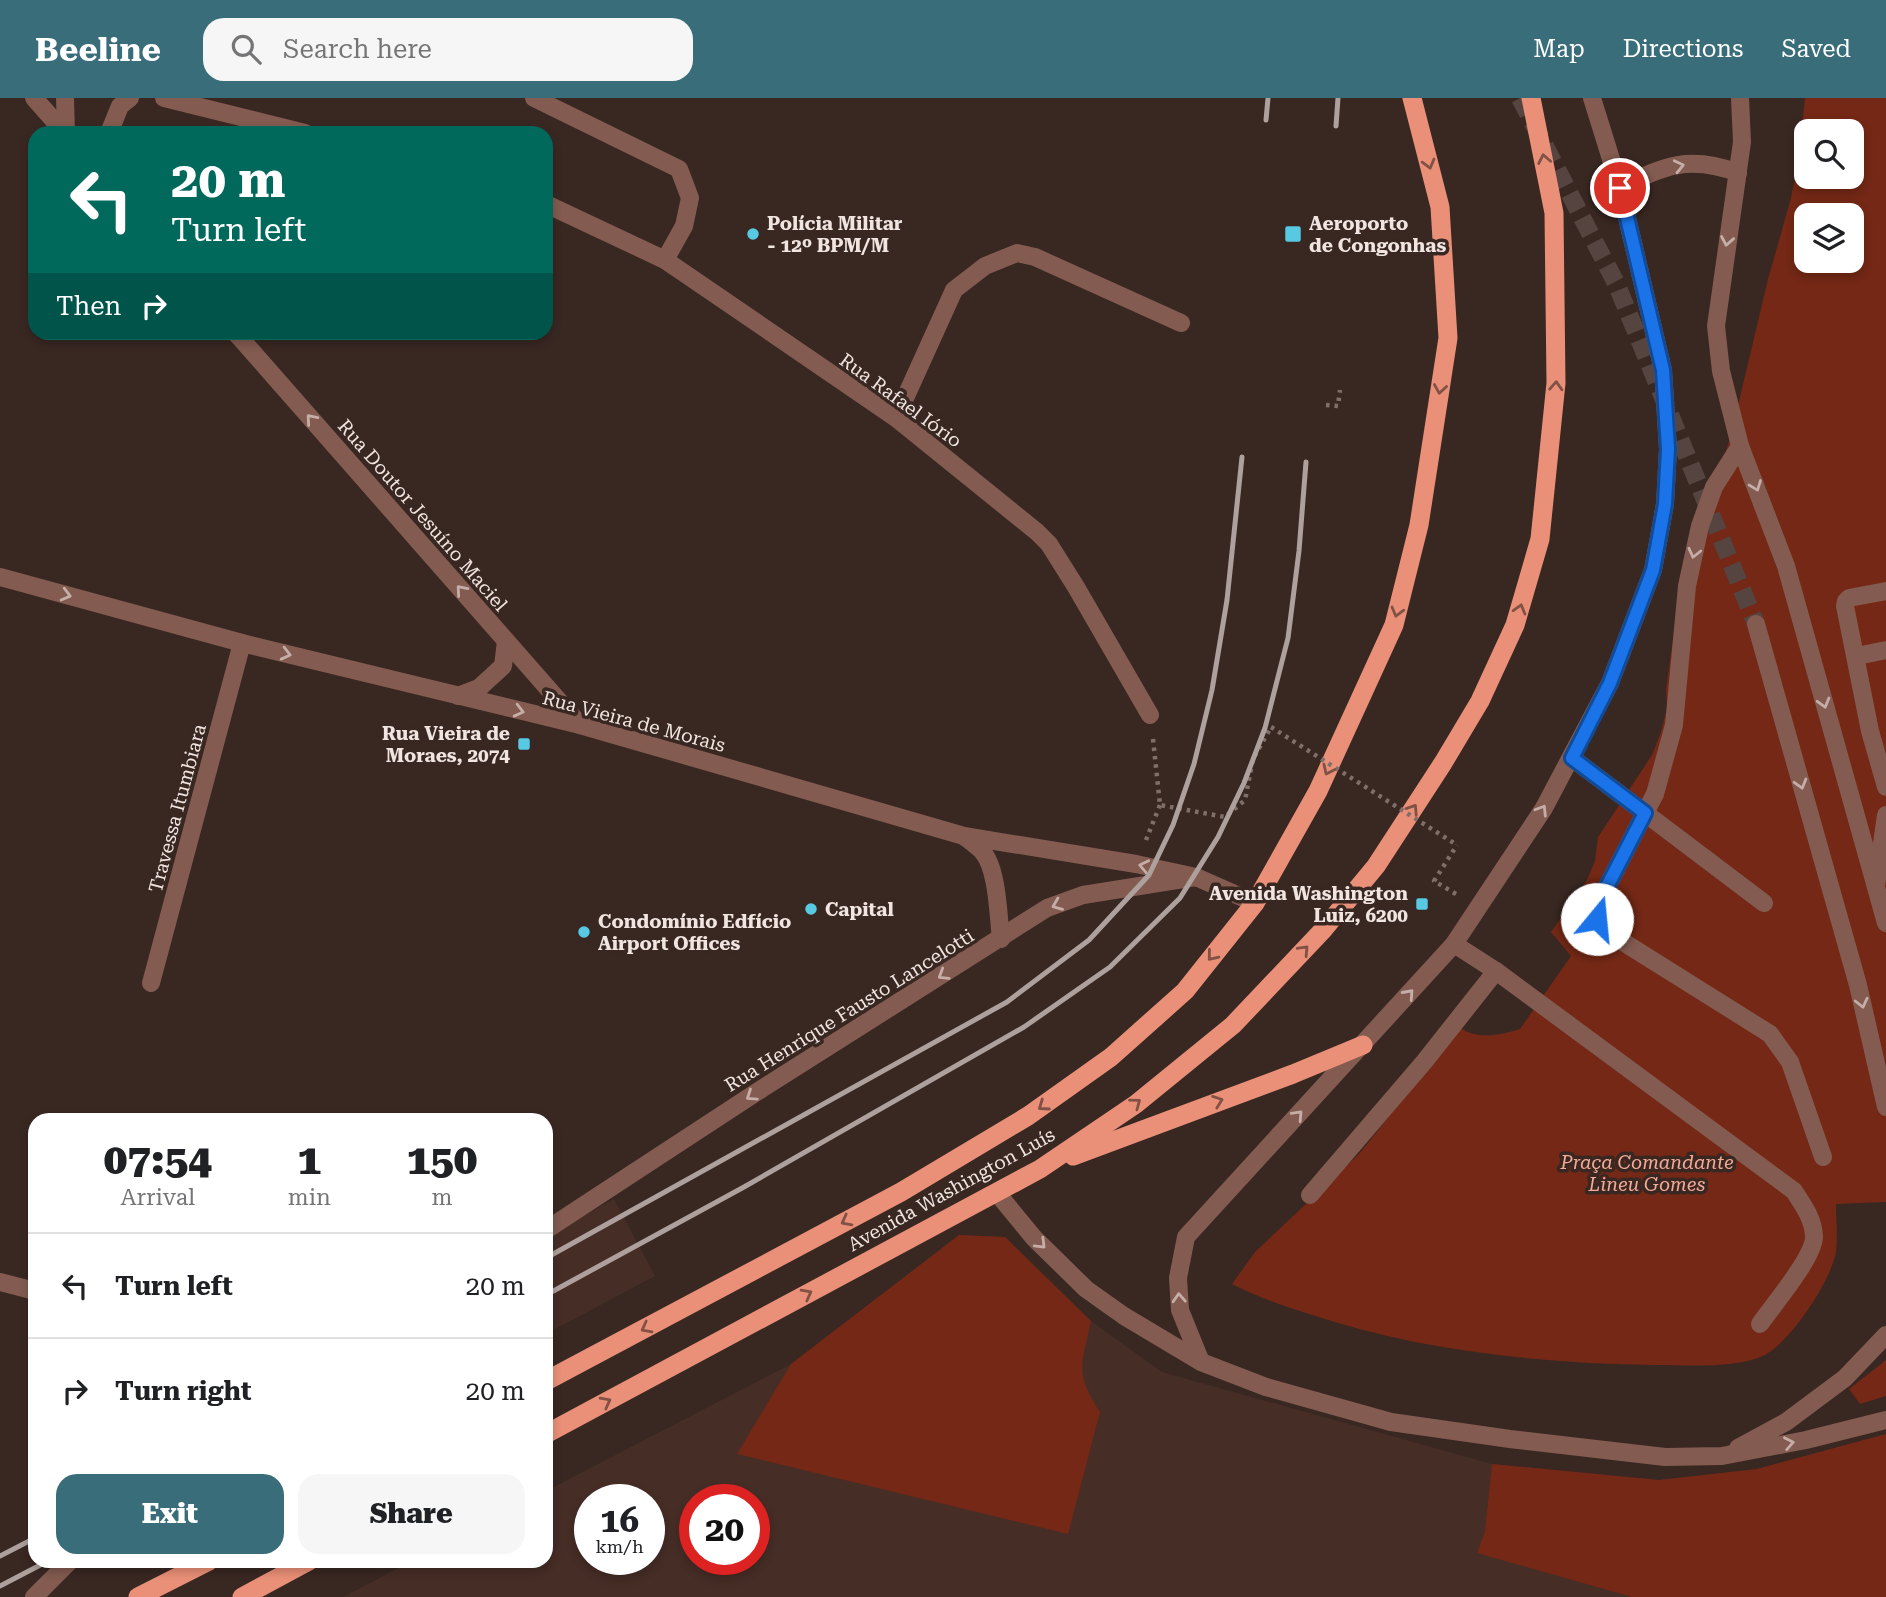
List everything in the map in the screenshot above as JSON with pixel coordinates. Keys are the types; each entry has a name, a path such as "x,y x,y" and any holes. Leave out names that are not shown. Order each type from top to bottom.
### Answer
{"highway":[{"name":"Avenida Washington Luís","path":"553,1377 901,1192 1028,1116 1111,1057 1185,991 1255,903 1318,791 1394,625 1419,525 1448,338 1440,207 1412,98"},
{"name":"Avenida Washington Luís","path":"553,1430 1040,1169 1136,1104 1233,1025 1323,930 1376,866 1443,764 1480,701 1515,625 1540,539 1556,383 1554,213 1531,98"},
{"path":"1040,1169 1363,1045"},
{"path":"138,1597 195,1568"},
{"path":"242,1597 296,1568"}],"street":[{"path":"34,98 59,126"},
{"path":"65,98 65,126"},
{"path":"112,126 120,106 130,98"},
{"path":"164,98 277,126"},
{"path":"534,98 679,169 690,198 684,226 665,260"},
{"path":"1201,1362 1180,1310 1178,1278 1186,1237 1454,944 1544,808 1572,758 1610,683 1653,570 1665,504 1668,449 1663,370 1620,188 1592,98"},
{"path":"1740,98 1742,138 1716,326 1721,371 1740,446 1786,566 1886,923"},
{"path":"1620,188 1641,177 1693,162 1714,164 1738,173"},
{"name":"Rua Rafael Iório","path":"553,207 665,260 896,418 1049,544 1106,636 1124,673 1150,715"},
{"path":"896,418 954,290 985,266 1017,253 1035,257 1181,323"},
{"name":"Rua Doutor Jesuíno Maciel","path":"242,340 580,725"},
{"path":"1740,446 1714,487 1700,526 1687,586 1674,725 1656,794 1596,908 1597,919 1604,930 1770,1034 1790,1062 1823,1157"},
{"name":"Rua Vieira de Morais","path":"0,577 242,643 580,725 964,836 1136,864 1196,877 1255,903"},
{"path":"1886,591 1856,596 1846,601 1870,731 1886,787"},
{"path":"1756,624 1858,985 1886,1107"},
{"path":"458,696 480,688 503,666 506,641"},
{"name":"Travessa Itumbiara","path":"151,984 242,643"},
{"path":"1857,656 1886,649"},
{"path":"1572,758 1764,903"},
{"path":"1876,886 1886,815"},
{"path":"964,836 984,853 990,869 1001,939"},
{"name":"Rua Henrique Fausto Lancelotti","path":"553,1225 1047,908 1074,898 1196,877"},
{"path":"1454,944 1496,971 1794,1191 1810,1216 1814,1237 1810,1254 1760,1324"},
{"path":"1310,1195 1424,1062 1496,971"},
{"path":"997,1193 1034,1238 1086,1289 1124,1316 1201,1362 1266,1387 1391,1422 1665,1457 1723,1456 1806,1440 1886,1420"},
{"path":"0,1282 28,1289"},
{"path":"1723,1456 1786,1422 1845,1378 1882,1339 1886,1324"},
{"path":"34,1597 63,1568"}],"path":[{"path":"1326,405 1338,407 1340,390"},
{"path":"1136,864 1160,805 1150,715"},
{"path":"1160,805 1225,817 1245,800 1253,759 1271,727 1457,845 1434,881"}],"shaded area":[{"path":"614,1199 655,1276 553,1330 553,1232"},
{"path":"959,1235 1005,1237 1091,1321 1162,1372 1492,1464 1659,1480 1757,1469 1886,1434 1886,1597 343,1597 399,1568 553,1568 553,1487 791,1364"}],"green space":[{"name":"Praça Comandante Lineu Gomes","path":"1805,98 1886,98 1886,1202 1836,1204 1837,1234 1833,1264 1818,1294 1798,1324 1765,1355 1726,1364 1610,1364 1522,1358 1435,1346 1349,1326 1278,1303 1232,1284 1255,1252 1359,1154 1460,1028 1482,1035 1520,1029 1571,956 1551,932 1587,880 1595,861 1598,837 1652,755 1661,732 1667,708 1666,690 1677,609 1731,435 1768,279 1794,182 1794,189 1864,189 1864,119 1803,119"},
{"path":"959,1235 1005,1237 1091,1321 1082,1368 1086,1387 1100,1412 1068,1534 737,1454 791,1364"},
{"path":"1886,1360 1886,1396 1860,1404 1849,1389"},
{"path":"1886,1434 1886,1597 1632,1597 1477,1553 1485,1531 1492,1464 1659,1480 1757,1469"}],"tunnel":[{"path":"1520,98 1616,283 1756,624"}],"railway":[{"path":"1266,120 1268,98"},
{"path":"1336,126 1338,98"},
{"path":"553,1254 1007,1002 1089,940 1149,875 1173,825 1194,764 1212,690 1227,600 1242,457"},
{"path":"553,1291 744,1187 1024,1027 1110,967 1180,898 1218,837 1244,783 1265,728 1288,638 1306,462"},
{"path":"0,1556 28,1542"},
{"path":"0,1586 35,1568"}],"place":[{"name":"Polícia Militar - 12º BPM/M","path":"753,234"},
{"name":"Aeroporto de Congonhas","path":"1293,234"},
{"name":"Rua Vieira de Moraes, 2074","path":"524,744"},
{"name":"Avenida Washington Luiz, 6200","path":"1422,904"},
{"name":"Capital","path":"811,909"},
{"name":"Condomínio Edfício Airport Offices","path":"584,932"}],"route":[{"path":"1597,919 1596,908 1645,813 1572,758 1610,683 1653,570 1665,504 1668,449 1663,370 1620,188"}]}
